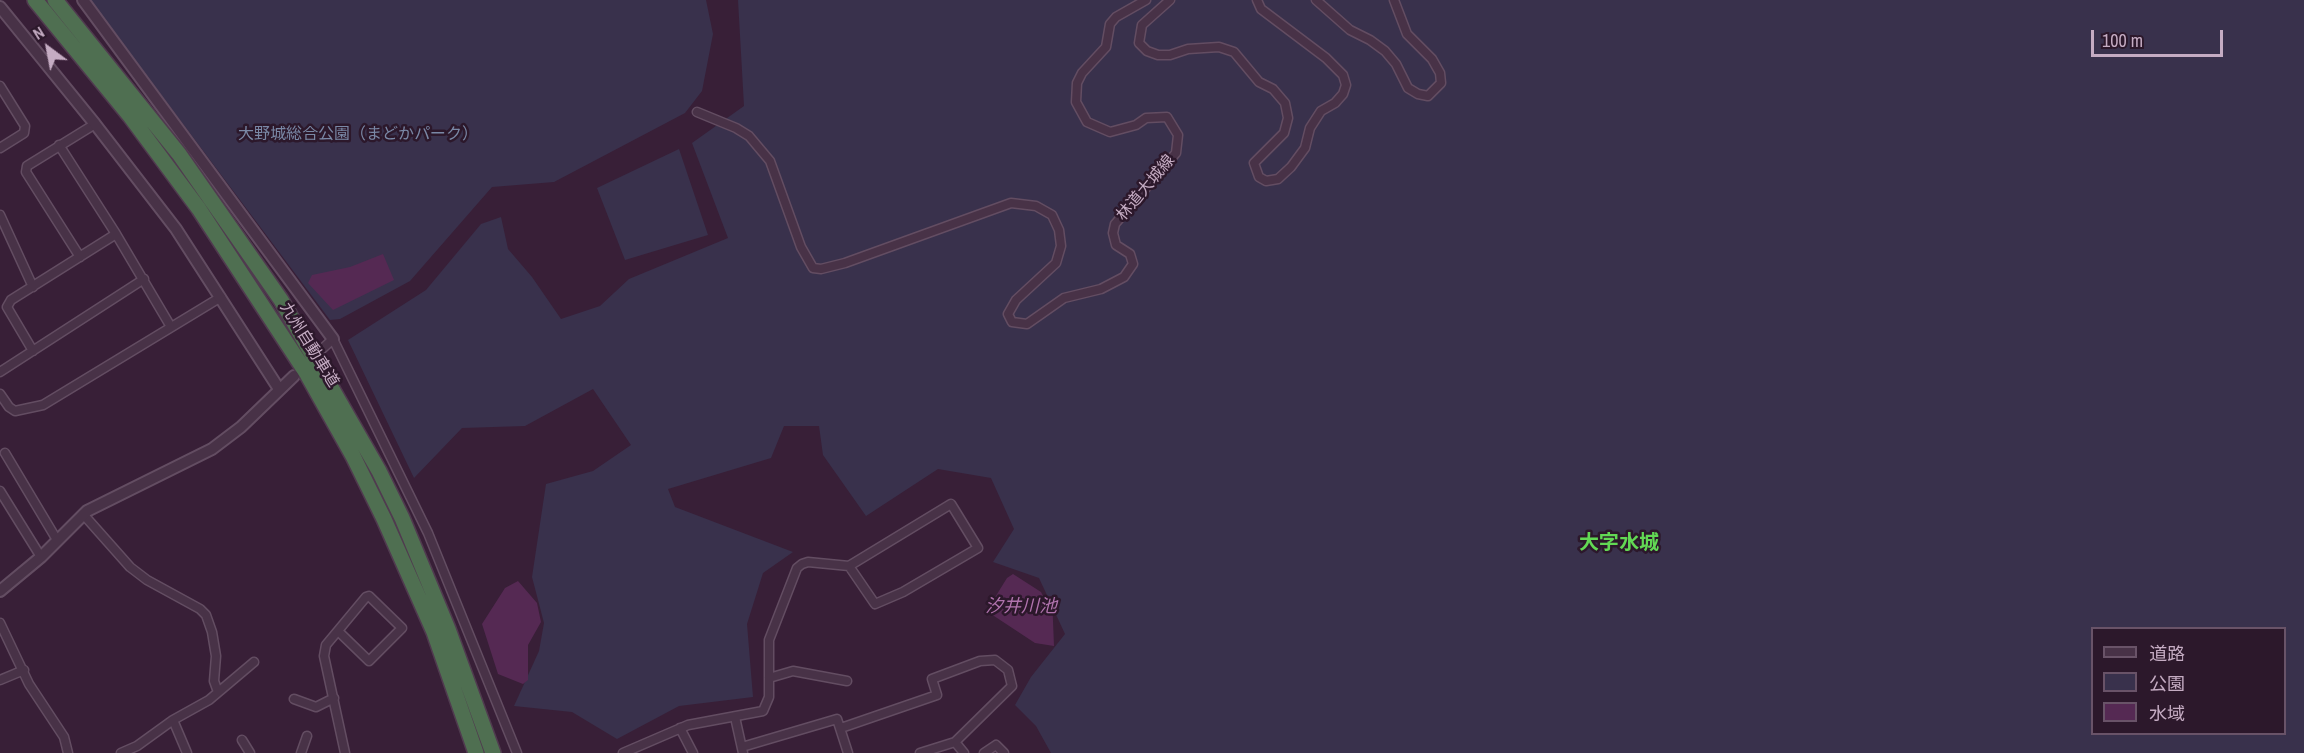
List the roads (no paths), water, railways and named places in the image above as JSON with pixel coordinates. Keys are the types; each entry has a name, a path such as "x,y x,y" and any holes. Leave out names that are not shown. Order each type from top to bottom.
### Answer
{"highway":[{"name":"九州自動車道","path":"35,0 130,116 200,208 307,374 353,456 384,519 434,632 458,698 474,753"},
{"name":"九州自動車道","path":"56,0 179,154 235,231 293,320 379,471 402,518 448,628 493,753"}],"street":[{"path":"83,0 333,339 428,533 517,753"},
{"name":"林道大城線","path":"697,112 736,128 749,136 770,161 804,253 813,268 821,270 845,263 989,210 1020,202 1036,206 1052,215 1059,230 1061,246 1056,263 1016,300 1008,314 1012,322 1027,324 1064,298 1101,289 1124,277 1133,264 1130,254 1116,245 1113,233 1115,224 1169,164 1176,153 1178,135 1167,117 1146,118 1123,130 1100,129 1088,123 1076,102 1077,83 1082,73 1101,56 1106,47 1110,24 1116,17 1146,0"},
{"path":"1170,0 1142,26 1139,43 1147,51 1170,56 1188,49 1219,47 1234,52 1258,82 1273,88 1285,103 1288,118 1284,133 1254,163 1259,177 1266,181 1278,179 1291,167 1305,148 1310,128 1321,111 1335,103 1346,85 1342,75 1326,58 1261,9 1257,0"},
{"path":"1316,0 1350,30 1385,51 1408,87 1418,94 1428,96 1440,83 1440,73 1432,59 1407,34 1394,0"},
{"path":"0,7 95,124 176,230 279,389"},
{"path":"0,86 25,126 24,133 0,147"},
{"path":"80,257 26,172 27,166 95,124"},
{"path":"59,146 144,279 171,327"},
{"path":"0,215 33,287"},
{"path":"33,351 8,308 11,300 116,234"},
{"path":"0,372 144,279"},
{"path":"0,394 9,407 15,411 44,405 221,297"},
{"path":"321,350 333,339"},
{"path":"0,591 41,557 83,514 99,503 212,449 241,427 294,376"},
{"path":"5,453 57,540"},
{"path":"0,491 41,557"},
{"path":"623,753 641,750 680,728 763,711 769,697 769,640 797,568 808,562 849,566 951,504 978,548 903,592 875,604 849,566"},
{"path":"83,514 130,567 206,615 212,632 216,656 214,681 218,692"},
{"path":"338,631 369,661 402,628 369,596 338,631 324,650 345,753"},
{"path":"0,623 29,684 64,736 68,753"},
{"path":"841,728 937,695 932,679 980,662 994,660 1008,670 1012,686 955,742 920,753"},
{"path":"121,753 137,746 218,692 254,662"},
{"path":"0,680 24,670"},
{"path":"769,678 793,671 847,681"},
{"path":"294,699 316,707 334,698"},
{"path":"735,717 742,750 837,719 848,753"},
{"path":"173,720 187,753"},
{"path":"680,728 693,753"},
{"path":"301,753 307,736"},
{"path":"242,741 250,753"},
{"path":"955,742 964,753"},
{"path":"984,753 996,744 1004,753"}],"water":[{"path":"383,254 394,280 333,310 308,283 312,275 350,267"},
{"name":"汐井川池","path":"1013,574 1041,592 1043,596 1052,596 1054,646 1035,643 991,614 989,607 1007,578"},
{"path":"518,581 537,603 541,622 528,645 528,680 523,684 498,674 482,624 505,588"}],"district":[{"name":"大字水城","path":"1619,544"}],"park label":[{"name":"大野城総合公園（まどかパーク）","path":"358,135"}]}
